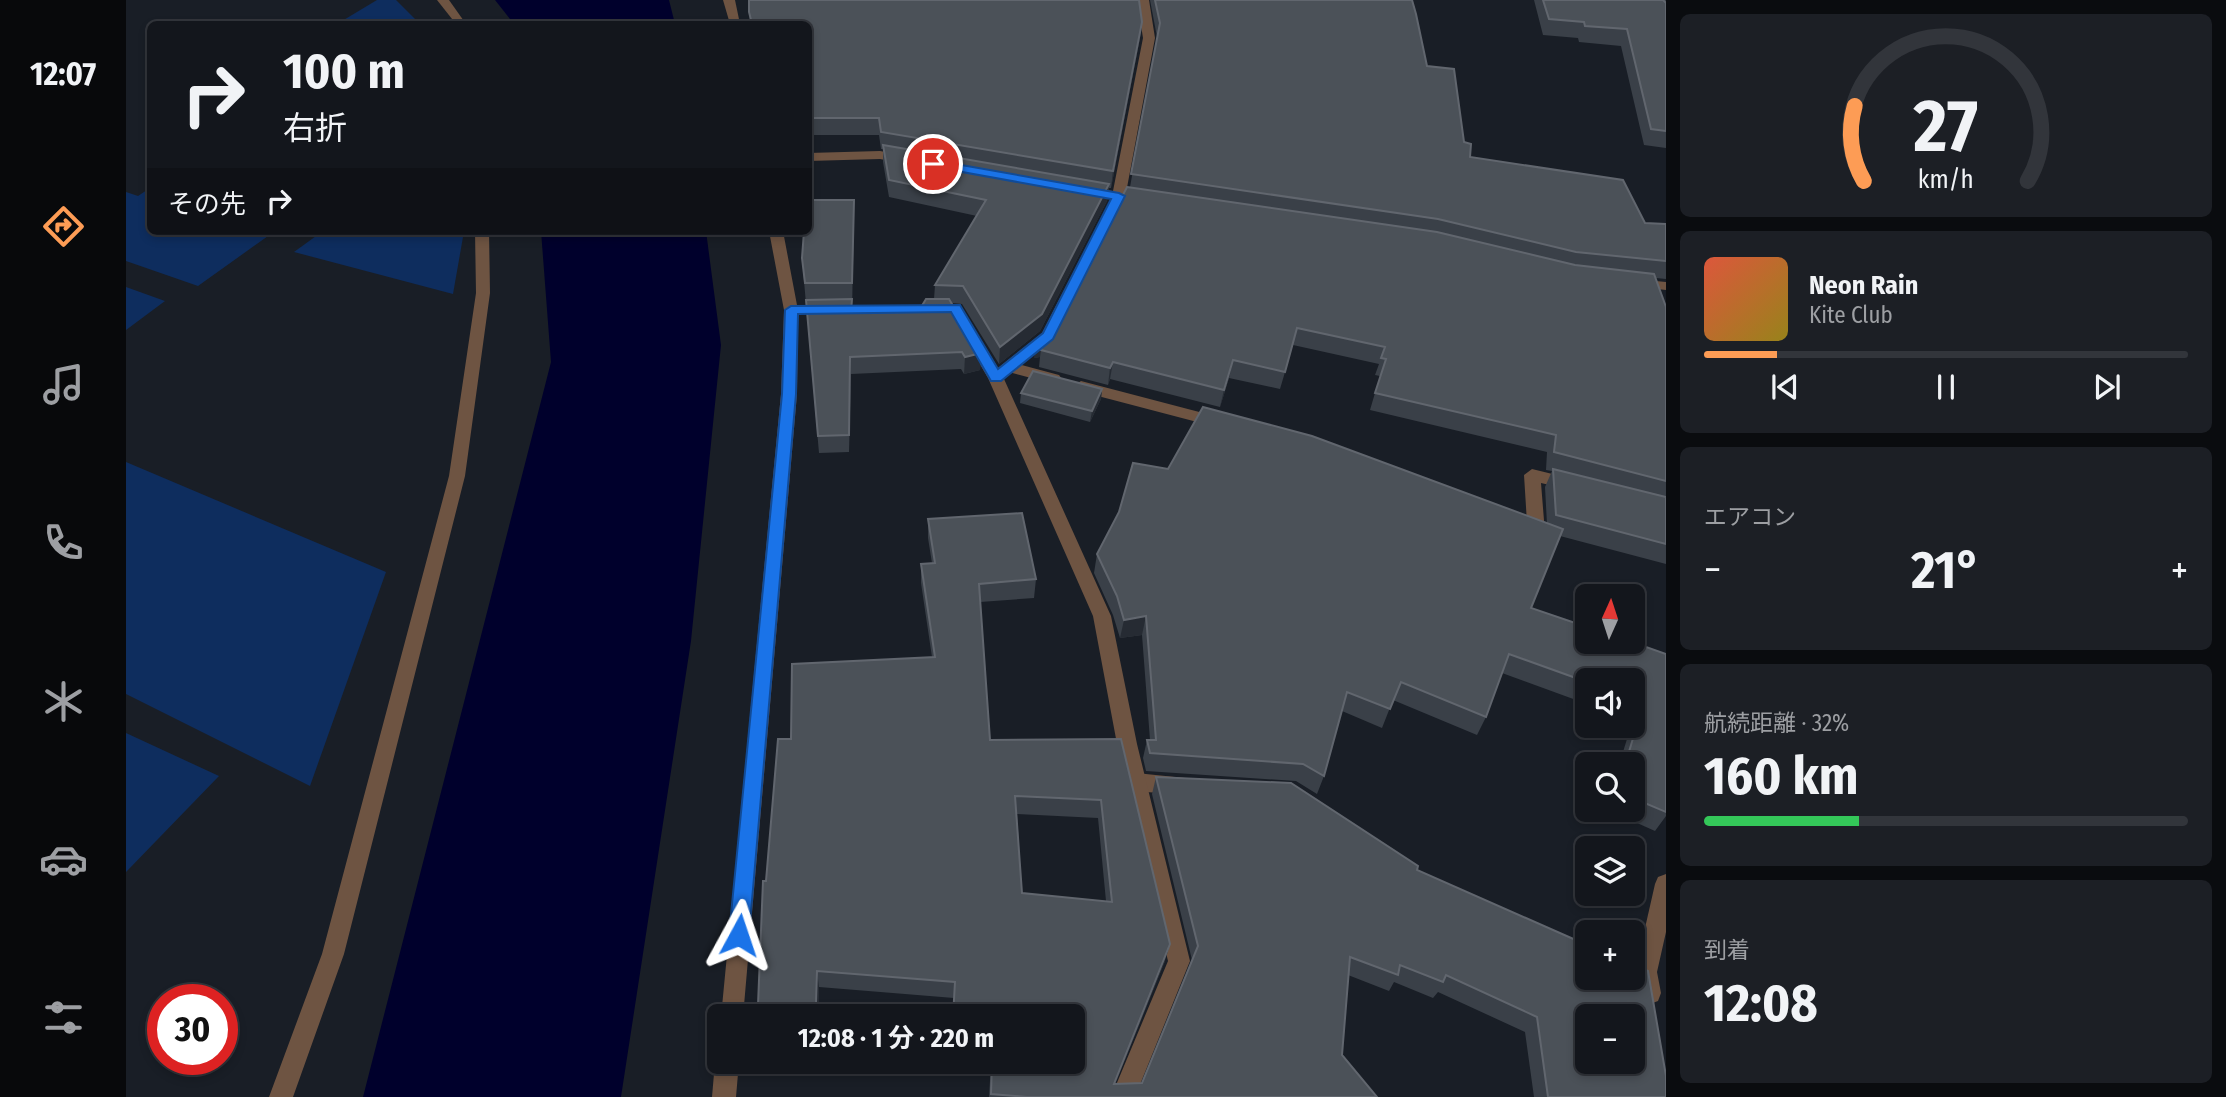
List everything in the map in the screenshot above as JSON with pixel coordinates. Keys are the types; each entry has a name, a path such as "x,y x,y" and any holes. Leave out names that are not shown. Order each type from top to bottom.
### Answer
{"street":[{"path":"443,0 459,21"},
{"path":"729,0 734,21"},
{"path":"1003,372 1048,336 1119,196 1149,38 1143,0"},
{"path":"812,157 880,155 920,162"},
{"path":"1066,187 1160,202"},
{"path":"281,1097 333,954 457,477 483,293 482,235"},
{"path":"733,1004 789,394 791,310 777,235"},
{"path":"1617,281 1659,289"},
{"path":"791,310 955,308 1003,372 1102,616 1136,782 1179,961 1123,1097"},
{"path":"1003,372 1232,427"},
{"path":"1512,522 1536,533 1532,475 1586,488"},
{"path":"1136,782 1192,785"},
{"path":"1645,951 1666,884"},
{"path":"1645,988 1653,1013"},
{"path":"724,1097 726,1074"}],"shaded area":[{"path":"377,0 396,0 417,21 342,21"},
{"path":"495,0 669,0 674,21 512,21"},
{"path":"147,190 147,235 269,235 198,286 126,261 126,192 138,196"},
{"path":"317,235 463,237 453,294 294,252"},
{"path":"541,235 707,235 721,345 691,641 621,1097 363,1097 551,362"},
{"path":"126,287 165,301 126,330"},
{"path":"126,462 386,572 310,786 126,694"},
{"path":"126,733 219,776 126,872"}],"building":[{"path":"749,0 1139,0 1142,22 1113,171 881,132 879,118 812,118 812,21 751,21"},
{"path":"1155,0 1412,0 1427,66 1454,69 1464,142 1471,144 1470,157 1623,180 1645,223 1666,224 1666,261 1576,252 1438,219 1131,174 1160,23"},
{"path":"1543,0 1663,0 1666,3 1666,131 1651,129 1627,29 1585,26 1584,22 1549,19"},
{"path":"883,145 1109,184 1042,314 1000,347 963,286 935,285 986,200 889,180"},
{"path":"1127,187 1437,232 1575,265 1654,274 1666,307 1666,481 1554,452 1556,435 1375,393 1386,359 1381,358 1385,347 1297,328 1285,372 1233,360 1224,390 1113,362 1110,368 1041,350 1046,338 1035,341 1057,323"},
{"path":"812,200 854,200 852,283 805,283 802,258 804,235 812,235"},
{"path":"852,299 851,312 920,309 926,299 949,299 981,353 965,357 962,352 850,357 849,435 818,436 806,300"},
{"path":"1033,371 1102,389 1092,411 1021,393"},
{"path":"1203,407 1312,436 1563,529 1531,608 1575,623 1575,654 1645,654 1645,647 1666,654 1666,812 1645,803 1645,752 1629,752 1633,738 1645,738 1645,668 1575,668 1575,678 1509,654 1486,717 1401,682 1390,709 1347,692 1324,776 1303,764 1150,753 1147,740 1156,740 1146,616 1124,620 1117,596 1097,554 1119,512 1133,463 1168,469"},
{"path":"1553,469 1666,497 1666,544 1556,515"},
{"path":"1022,513 1036,579 979,584 990,740 1121,739 1170,944 1114,1084 1142,1083 1198,946 1156,777 1291,783 1418,866 1417,870 1575,940 1575,990 1645,990 1645,970 1648,971 1666,1076 1666,1097 1548,1097 1537,1017 1446,975 1443,982 1400,965 1398,975 1350,957 1342,1055 1377,1097 1027,1097 991,1094 992,1074 1085,1074 1085,1004 954,1004 955,982 817,971 816,1004 758,1004 763,881 766,881 778,739 791,739 792,664 935,657 921,564 935,563 928,519","holes":["1015,796 1101,800 1112,902 1022,893"]}],"route":[{"path":"739,935 789,394 791,310 955,308 996,378 1048,336 1119,196 933,164"}]}
